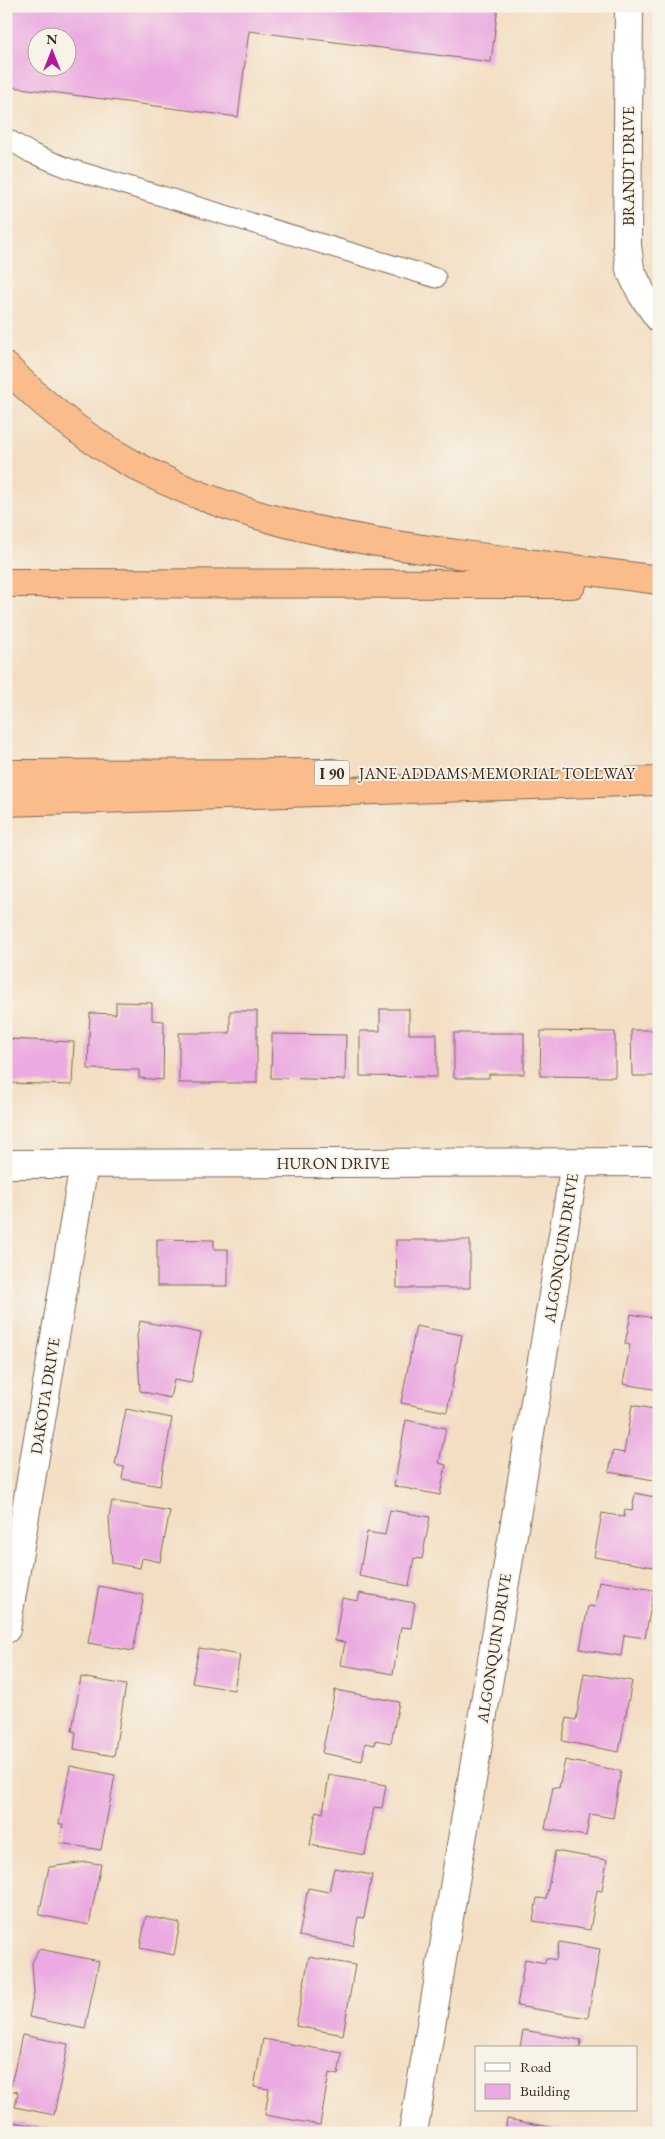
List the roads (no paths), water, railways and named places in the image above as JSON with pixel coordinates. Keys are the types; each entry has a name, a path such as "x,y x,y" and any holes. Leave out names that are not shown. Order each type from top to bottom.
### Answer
{"highway":[{"path":"6,367 34,395 85,435 115,454 160,478 208,499 253,514 293,525 401,547 659,580"},
{"path":"6,583 659,584"},
{"name":"JANE ADDAMS MEMORIAL TOLLWAY","path":"6,774 659,772"},
{"path":"6,802 659,781"}],"street":[{"name":"BRANDT DRIVE","path":"629,6 627,245 630,269 642,294 659,318"},
{"name":"HURON DRIVE","path":"6,1164 659,1162"},
{"name":"ALGONQUIN DRIVE","path":"413,2133 575,1163"},
{"name":"DAKOTA DRIVE","path":"6,1628 84,1164"}],"lane":[{"path":"6,138 31,153 68,168 436,278"}]}
